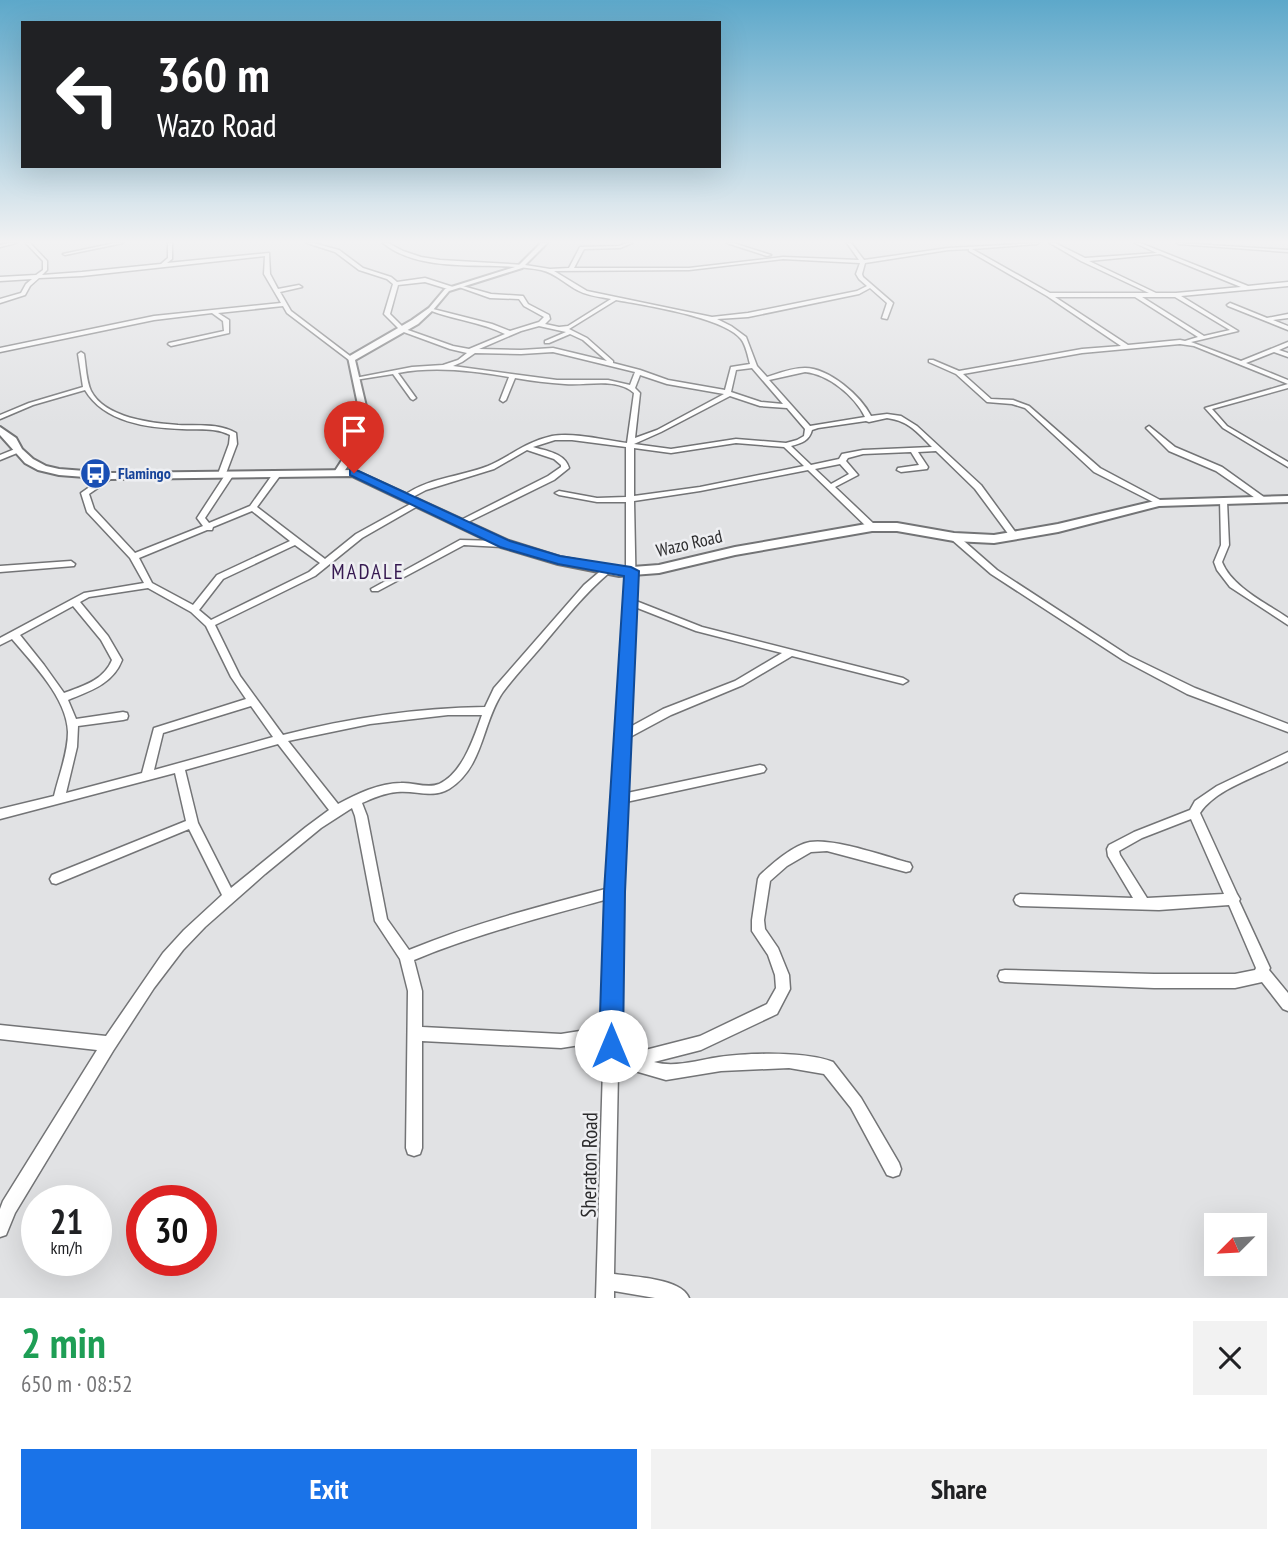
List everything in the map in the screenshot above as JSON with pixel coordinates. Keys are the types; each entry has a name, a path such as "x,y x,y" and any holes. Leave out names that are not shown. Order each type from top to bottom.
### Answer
{"main road":[{"name":"Wazo Road","path":"0,430 12,440 18,451 42,468 78,474 111,476 340,471 363,476 505,544 558,560 607,570 659,569 735,551 872,527 897,527 954,537 1015,537 1159,503 1285,501"}],"street":[{"path":"0,350 154,318 285,304 294,318 352,359 365,410 365,428 340,471"},
{"path":"390,304 387,314 403,330 438,344 469,351 553,350 579,358 611,362 667,382 730,394 760,404 789,406"},
{"path":"352,359 403,330 435,304"},
{"path":"443,368 460,361 469,351 509,333 541,324 547,319 547,316 525,304"},
{"path":"547,342 607,304"},
{"path":"631,304 710,318 748,315 803,304"},
{"path":"885,318 889,304"},
{"path":"1062,304 1127,347"},
{"path":"1148,304 1203,338"},
{"path":"958,373 1063,354 1186,342 1235,331 1190,304"},
{"path":"1230,305 1288,328"},
{"path":"431,309 447,316 491,325 509,333"},
{"path":"171,344 227,332 226,320 212,312"},
{"path":"1264,319 1288,316"},
{"path":"710,318 744,338 754,366 810,426 887,416 904,419 978,486 1015,537"},
{"path":"541,324 568,330 592,344 611,362"},
{"path":"1186,342 1288,384"},
{"path":"1241,363 1288,344"},
{"path":"1274,350 1288,355"},
{"path":"81,354 86,388 101,406 129,419 175,427 229,431 234,434 226,474 201,518 209,528"},
{"path":"931,361 958,373 989,401 1013,402 1027,407 1097,470 1159,503"},
{"path":"730,394 733,368 754,366"},
{"path":"357,379 443,368 576,383 599,381 632,388 638,372"},
{"path":"765,379 813,371 857,401 867,412 869,420"},
{"path":"394,373 413,398"},
{"path":"503,400 513,376"},
{"path":"1288,384 1208,408 1225,427 1288,465"},
{"path":"0,417 31,404 86,388"},
{"name":"Sheraton Road","path":"606,1289 615,892 625,735 623,697 631,601 630,444 637,397 632,388"},
{"path":"630,444 730,394"},
{"path":"406,497 423,488 491,467 526,447 564,437 671,451 736,442 786,444 807,437 810,426"},
{"path":"1149,428 1172,449 1219,469 1264,500"},
{"path":"786,444 872,527"},
{"path":"462,523 551,478 565,468 564,462 557,457 526,447"},
{"path":"901,470 925,467 912,449"},
{"path":"842,461 844,456 863,452 938,449"},
{"path":"0,458 18,451"},
{"path":"559,493 597,500 631,499 700,489 842,461"},
{"path":"832,486 854,475 842,461"},
{"path":"134,557 253,508 278,472"},
{"path":"111,476 89,489 85,496 90,510 134,557 149,584 194,610 210,624 228,664 253,701 336,810"},
{"path":"1223,501 1225,545 1218,562 1221,570 1233,585 1288,622"},
{"path":"210,624 301,581 359,536 419,503"},
{"path":"253,508 326,564"},
{"path":"954,537 994,572 1126,658 1191,691 1288,728"},
{"path":"194,610 220,577 294,542"},
{"path":"375,589 463,542 505,544"},
{"path":"0,569 71,564"},
{"path":"0,1229 9,1207 166,957 230,898 336,810 396,787 412,787 430,792 449,782 476,747 483,733 486,711 513,671 587,587 607,570"},
{"path":"0,642 74,601 103,591 149,584"},
{"path":"62,698 103,678 117,660 105,638 74,601"},
{"path":"631,601 699,629 903,681"},
{"path":"14,635 62,698 73,723 72,741 59,799"},
{"path":"625,735 667,712 739,683 791,652"},
{"path":"148,775 158,732 253,701"},
{"path":"0,814 279,738 435,711 486,711"},
{"path":"73,723 123,716"},
{"path":"1143,903 1114,856 1114,849 1138,835 1194,813 1203,801 1222,789 1288,756"},
{"path":"179,767 192,823 230,898"},
{"path":"621,799 760,769"},
{"path":"355,801 361,816 381,920 406,957 415,991 414,1148"},
{"path":"1194,813 1257,952 1263,974 1288,1004"},
{"path":"56,879 192,823"},
{"path":"612,1066 701,1043 772,1009 783,989 782,975 773,952 759,932 758,911 766,874 783,862 808,847 827,846 906,867"},
{"path":"406,957 493,925 615,892"},
{"path":"1020,900 1143,903 1234,899"},
{"path":"1005,976 1235,981 1253,979 1263,974"},
{"path":"416,1034 561,1041 594,1033 611,1025"},
{"path":"0,1032 109,1044"},
{"path":"629,1063 666,1073 721,1064 789,1061 828,1067 856,1103 893,1169"},
{"path":"606,1289 671,1292 680,1298"}],"place":[{"name":"Flamingo","path":"95,473"}],"district":[{"name":"MADALE","path":"368,571"}],"route":[{"path":"354,473 505,544 558,560 619,572 631,571 623,697 625,735 615,892 611,1046"}]}
